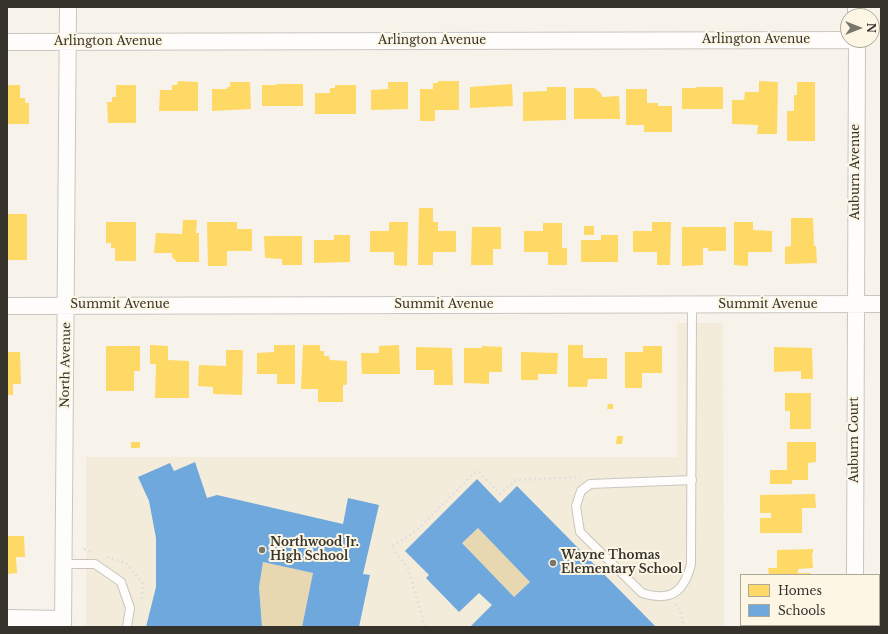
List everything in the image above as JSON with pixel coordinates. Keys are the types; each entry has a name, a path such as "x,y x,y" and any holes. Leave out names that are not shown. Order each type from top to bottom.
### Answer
{"street":[{"name":"North Avenue","path":"63,623 68,7"},
{"name":"Arlington Avenue","path":"7,42 840,40"},
{"name":"Auburn Avenue","path":"856,48 856,304"},
{"name":"Auburn Court","path":"856,304 856,574"},
{"name":"Summit Avenue","path":"7,306 881,304"},
{"path":"7,618 63,623"}],"lane":[{"path":"692,305 692,480 691,564 687,579 680,590 666,596 654,597 642,593 580,532 576,506 581,491 590,484 692,480"},
{"path":"64,564 95,564 121,582 130,608 127,627"}],"path":[{"path":"425,627 408,568 391,547 416,530 474,473 479,472 500,494 516,480 582,476"},
{"path":"673,602 680,609 684,627"}],"shaded area":[{"path":"677,323 723,323 724,627 86,627 86,457 677,457"},
{"path":"478,528 530,582 514,597 462,543"},
{"path":"263,562 313,573 302,627 262,627 259,587"}],"building: Homes":[{"path":"178,81 198,82 198,111 159,111 160,90 172,90 172,85 177,85"},
{"path":"438,81 459,81 459,110 435,110 435,121 420,121 420,89 433,89 433,83 438,83"},
{"path":"759,81 778,82 777,134 757,134 758,125 732,124 732,100 744,100 745,92 759,92"},
{"path":"230,82 250,82 251,109 212,111 212,89 227,89 227,87 230,87"},
{"path":"388,82 408,82 408,109 371,110 371,90 388,89"},
{"path":"797,82 815,82 815,141 787,141 787,111 794,111 794,95 797,95"},
{"path":"303,84 303,106 262,106 262,85"},
{"path":"512,84 513,106 470,108 470,87"},
{"path":"7,85 20,85 20,98 25,98 25,103 29,103 29,124 7,124"},
{"path":"116,85 136,85 136,123 108,123 107,102 112,102 112,97 116,97"},
{"path":"335,85 356,85 356,114 315,114 315,93 330,93 330,88 335,88"},
{"path":"547,87 566,87 566,120 523,121 523,92 547,91"},
{"path":"723,87 723,109 682,109 682,88"},
{"path":"574,88 594,88 601,93 602,97 619,96 620,119 574,119"},
{"path":"626,89 647,89 647,103 658,103 658,106 672,106 672,132 644,132 644,125 626,125"},
{"path":"419,208 433,208 433,222 438,222 438,231 456,231 456,252 433,252 433,265 418,265"},
{"path":"7,214 27,214 27,260 7,260"},
{"path":"791,218 813,218 814,246 816,246 817,263 785,264 785,247 791,246"},
{"path":"183,220 197,220 196,233 199,233 199,262 177,262 172,257 172,253 154,253 156,233 182,234"},
{"path":"106,222 136,222 136,261 115,261 115,248 111,248 111,243 106,243"},
{"path":"207,222 237,222 237,229 252,229 252,251 227,251 227,266 208,266"},
{"path":"389,222 408,222 407,266 394,265 394,252 370,252 370,231 389,231"},
{"path":"652,222 671,222 670,265 657,265 657,252 633,252 633,231 652,231"},
{"path":"734,222 753,222 753,230 772,231 772,252 748,252 748,266 734,265"},
{"path":"543,223 562,223 562,248 567,248 567,265 548,265 548,252 524,252 524,231 543,231"},
{"path":"584,226 594,226 594,235 584,235"},
{"path":"472,227 501,227 501,249 493,249 493,265 471,265"},
{"path":"682,227 726,227 726,251 708,251 708,248 703,248 703,265 682,266"},
{"path":"334,235 350,235 350,262 314,263 314,240 334,240"},
{"path":"601,235 618,235 618,262 581,262 581,240 601,240"},
{"path":"264,236 302,236 302,265 282,265 282,259 265,258"},
{"path":"150,345 168,346 168,360 189,361 189,398 155,398 156,364 150,364"},
{"path":"274,345 295,345 295,384 277,384 277,374 257,374 257,353 274,352"},
{"path":"303,345 320,345 320,351 324,351 324,356 329,356 330,360 347,361 347,382 346,385 343,385 343,402 318,402 318,389 301,389"},
{"path":"399,345 400,374 362,374 361,353 379,353 379,346"},
{"path":"568,345 583,345 583,358 607,358 607,379 588,379 587,387 568,387"},
{"path":"106,346 140,346 140,371 134,371 134,391 106,391"},
{"path":"482,346 502,347 502,372 489,372 489,384 464,383 464,348 482,348"},
{"path":"643,346 662,346 662,373 642,373 642,388 625,388 625,352 643,352"},
{"path":"416,347 452,348 453,385 434,385 434,370 416,370"},
{"path":"774,347 812,348 813,379 801,379 801,371 774,372"},
{"path":"226,350 243,350 242,395 213,394 213,387 198,386 199,365 226,366"},
{"path":"7,352 20,352 21,384 13,384 13,395 7,395"},
{"path":"521,352 558,353 557,374 538,374 538,380 521,380"},
{"path":"785,393 811,393 811,429 790,429 790,411 785,411"},
{"path":"608,404 613,404 613,409 607,409"},
{"path":"617,436 623,436 622,444 616,444"},
{"path":"131,442 140,442 140,448 131,448"},
{"path":"787,442 816,442 816,462 808,463 808,480 792,480 792,484 770,484 770,470 787,470"},
{"path":"815,494 816,508 802,508 802,533 760,533 760,518 771,518 771,513 760,513 760,495"},
{"path":"7,536 24,536 25,557 16,557 17,573 7,574"},
{"path":"813,549 813,568 798,569 798,573 811,574 769,574 768,568 777,568 777,550"},
{"path":"763,626 801,626 801,627"}],"building: Schools":[{"name":"Northwood Jr. High School","path":"195,462 207,498 217,495 343,524 348,498 379,505 363,574 370,575 359,627 302,627 313,573 263,562 259,587 262,627 146,627 156,587 156,538 149,501 138,477 170,463 174,471"},
{"name":"Wayne Thomas Elementary School","path":"477,479 500,503 517,486 656,627 470,627 492,605 479,593 459,612 426,578 429,575 405,551","holes":["478,528 530,582 514,597 462,543"]}],"place":[{"name":"Northwood Jr. High School","path":"262,550"},
{"name":"Wayne Thomas Elementary School","path":"553,563"}]}
